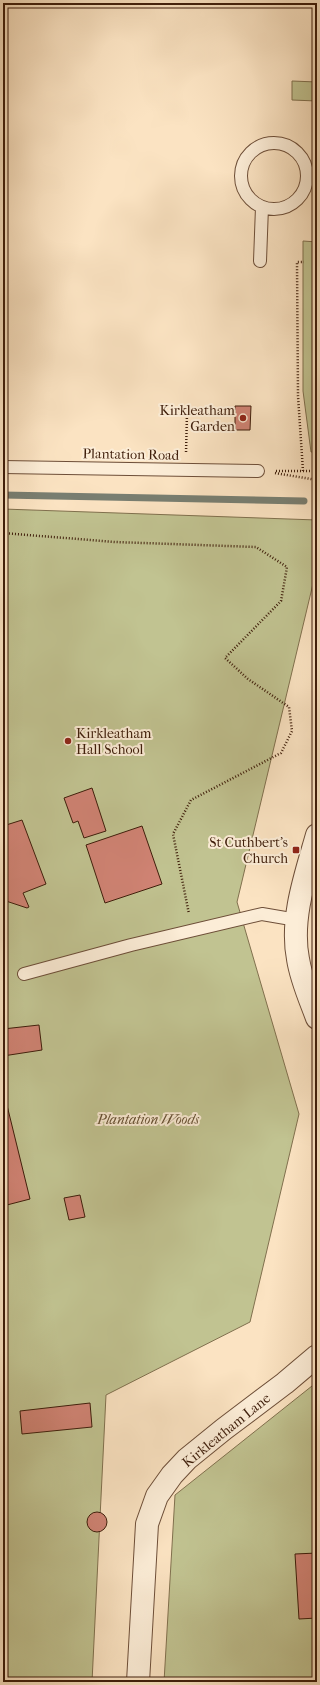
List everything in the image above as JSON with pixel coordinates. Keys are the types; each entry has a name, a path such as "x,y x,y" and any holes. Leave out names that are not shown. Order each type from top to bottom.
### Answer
{"street":[{"path":"317,835 307,870 295,938 298,959 317,1018"},
{"name":"Kirkleatham Lane","path":"138,1682 147,1524 157,1496 172,1475 187,1459 285,1383 317,1356"}],"lane":[{"path":"278,143 289,146 298,153 305,162 307,184 302,195 284,208 273,209 262,207 253,201 246,193 242,183 244,162 258,147 278,143"},
{"path":"260,261 262,207"},
{"name":"Plantation Road","path":"3,467 258,471"},
{"path":"24,974 131,945 262,914 297,920"}],"path":[{"path":"303,471 298,396 297,262 304,262"},
{"path":"162,413 187,412 186,470"},
{"path":"258,471 317,471"},
{"path":"258,471 317,480"},
{"path":"3,533 116,542 256,547 287,567 282,601 225,658 248,678 289,707 292,731 281,753 191,800 173,834 192,930"}],"green space":[{"path":"292,81 317,82 317,101 292,100"},
{"path":"303,241 317,242 317,452 311,452 303,391"},
{"name":"Plantation Woods","path":"3,509 317,520 317,567 237,902 299,1114 250,1322 106,1395 92,1682 3,1682"},
{"path":"317,1382 317,1682 164,1682 175,1495"}],"building":[{"name":"Kirkleatham Garden","path":"235,406 251,406 250,430 235,430"},
{"path":"92,788 106,831 84,838 78,821 73,823 64,798"},
{"path":"22,820 46,884 23,893 29,907 27,908 6,901 3,902 3,826"},
{"path":"142,826 162,884 105,903 86,845"},
{"path":"39,1025 42,1050 3,1056 3,1029"},
{"path":"3,1089 30,1199 3,1206"},
{"path":"80,1195 85,1217 69,1220 64,1198"},
{"path":"90,1403 92,1427 22,1434 20,1411"},
{"path":"93,1512 101,1512 107,1518 107,1526 101,1532 93,1532 87,1526 87,1518"},
{"path":"317,1553 317,1618 299,1619 295,1554"}],"waterway":[{"path":"3,495 304,501"}],"place":[{"name":"Kirkleatham Garden","path":"243,418"},
{"name":"Kirkleatham Hall School","path":"68,741"},
{"name":"St Cuthbert's Church","path":"296,850"}]}
